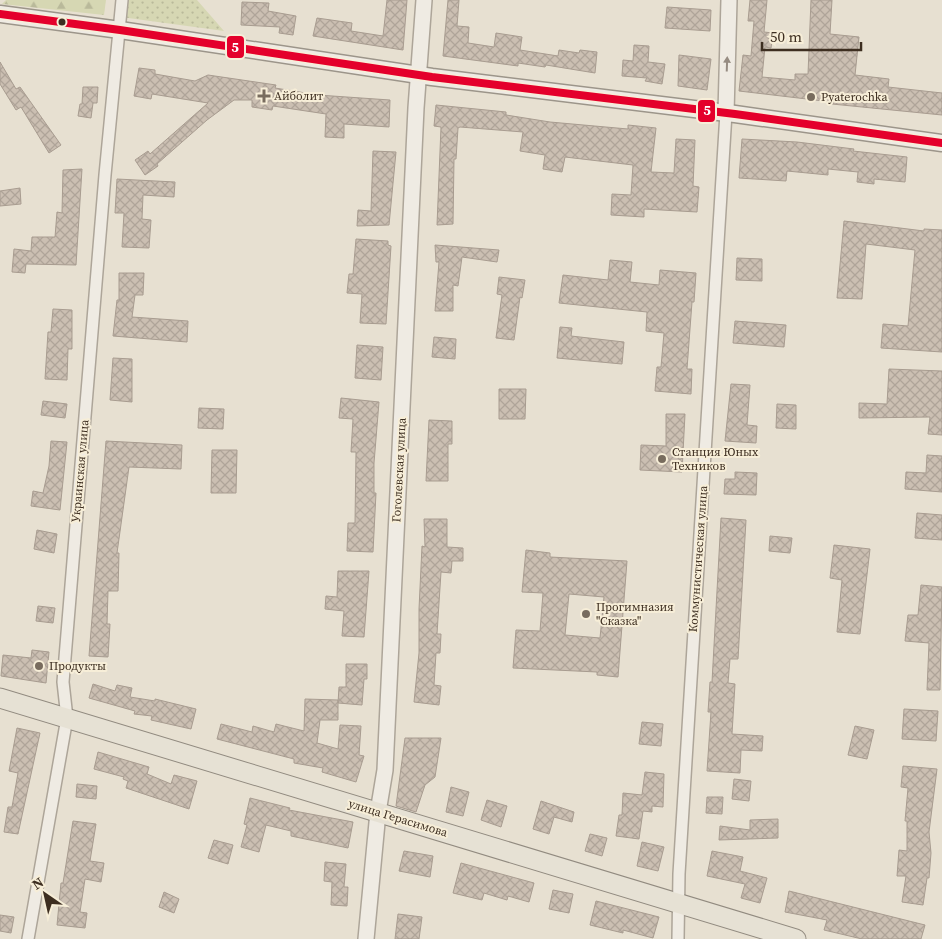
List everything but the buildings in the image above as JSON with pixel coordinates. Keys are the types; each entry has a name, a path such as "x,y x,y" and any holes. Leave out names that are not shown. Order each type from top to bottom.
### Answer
{"main road":[{"path":"0,14 420,75 726,113 942,143"},
{"name":"улица Герасимова","path":"0,698 796,939"}],"street":[{"name":"Украинская улица","path":"28,939 67,718 63,682 104,185 122,0"},
{"name":"Гоголевская улица","path":"366,939 378,812 385,770 424,0"},
{"name":"Коммунистическая улица","path":"678,939 679,874 726,113 729,0"}],"green space":[{"path":"6,0 106,0 104,15 2,4"},
{"path":"122,0 197,0 224,31 121,17"}],"transit line":[{"name":"5","path":"0,14 432,77 735,114 942,143"}],"place":[{"name":"Айболит","path":"264,96"},
{"name":"Pyaterochka","path":"811,97"},
{"name":"Станция Юных Техников","path":"662,459"},
{"name":"Прогимназия \"Сказка\"","path":"586,614"},
{"name":"Продукты","path":"39,666"}]}
